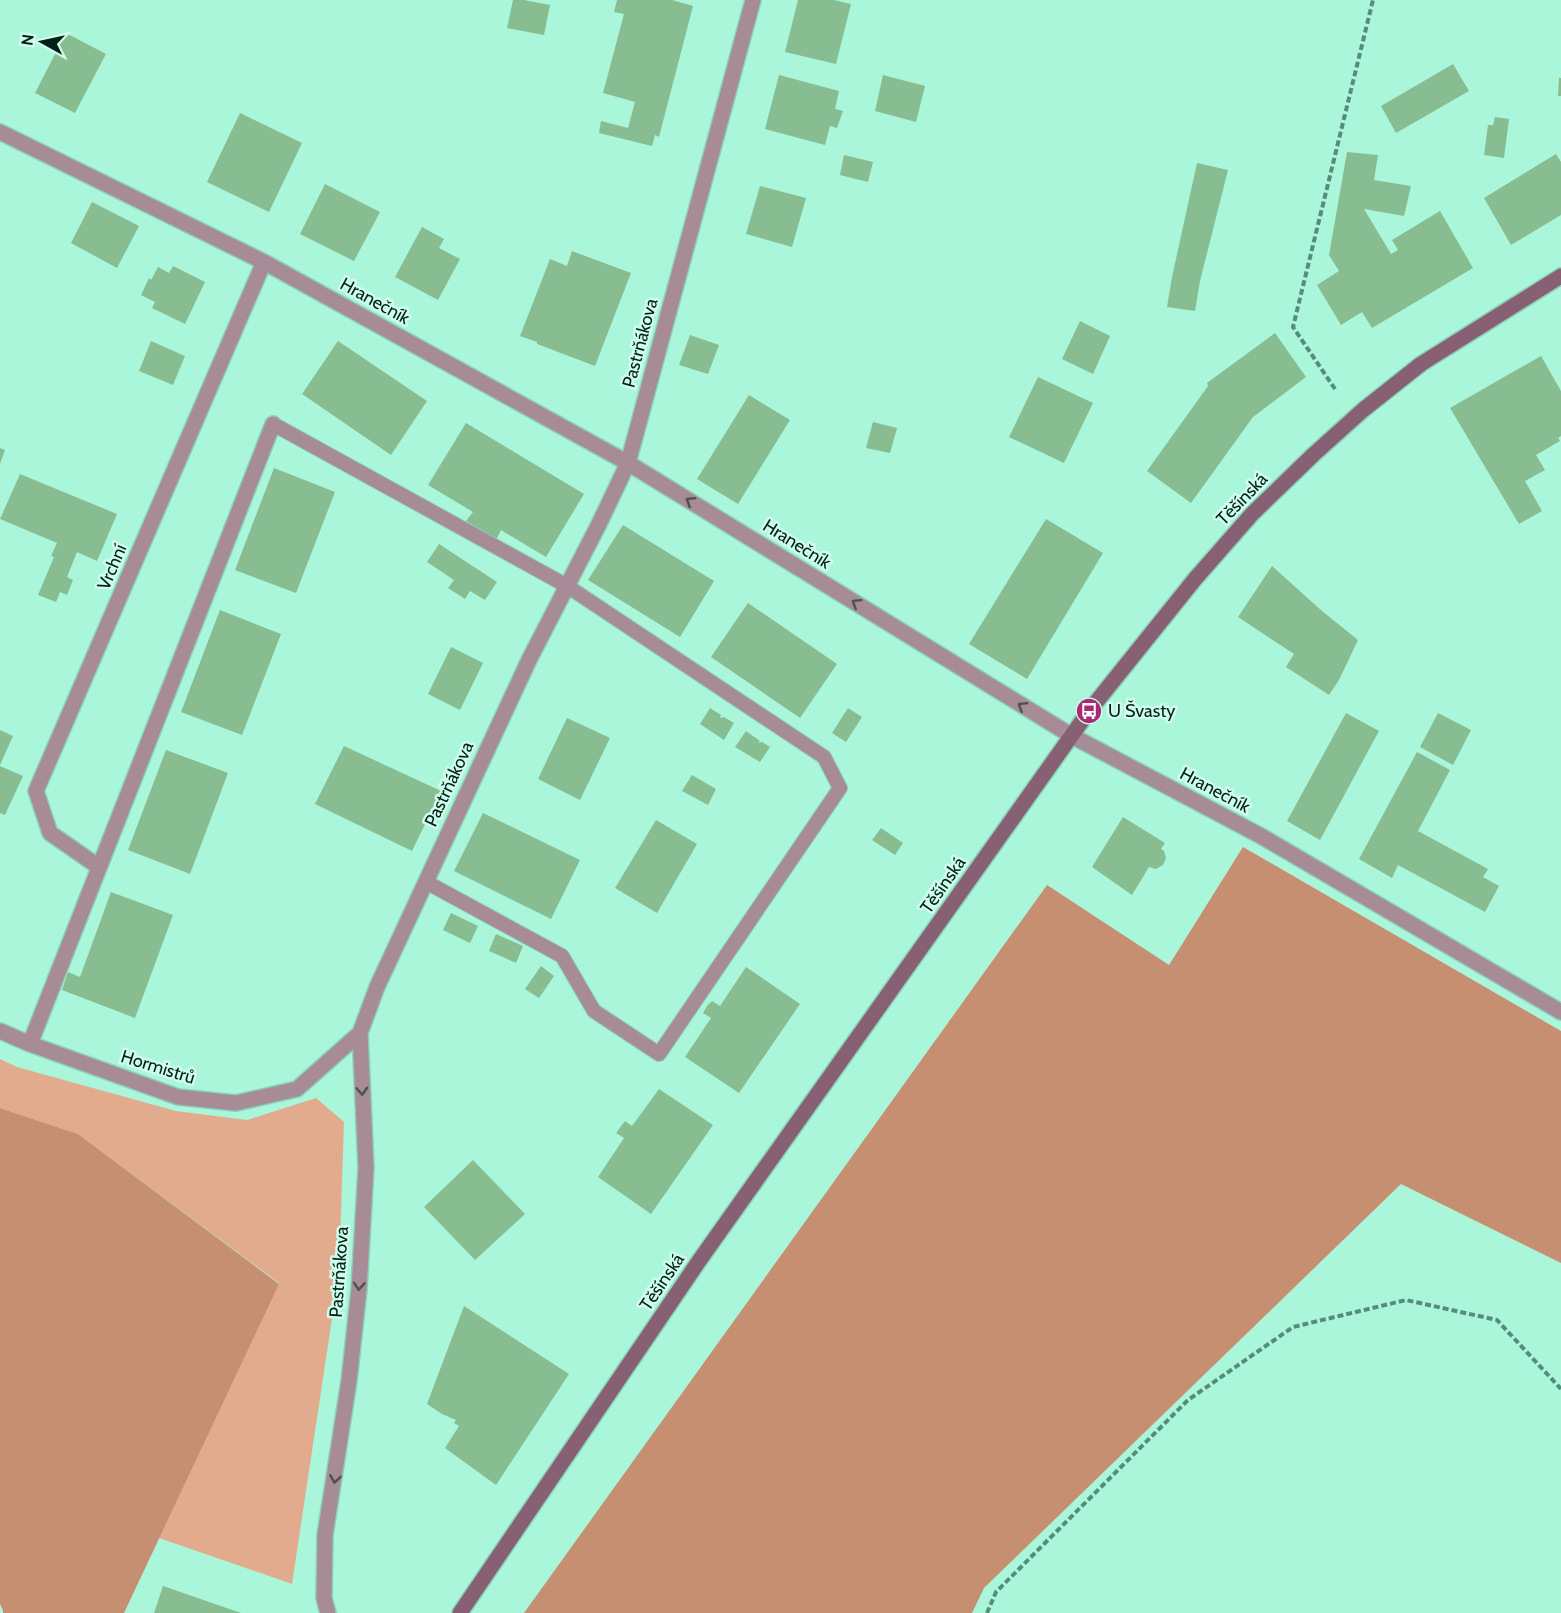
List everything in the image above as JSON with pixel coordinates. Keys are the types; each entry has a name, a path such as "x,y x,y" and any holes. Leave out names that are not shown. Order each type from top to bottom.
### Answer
{"main road":[{"name":"Těšínská","path":"460,1613 699,1261 1089,711 1195,579 1252,514 1363,410 1421,364 1561,276"}],"street":[{"name":"Pastrňákova","path":"328,1613 324,1598 325,1534 349,1381 359,1289 366,1168 360,1033 377,987 529,660 628,463 753,0"},
{"name":"Hranečník","path":"0,132 264,262 628,463 1072,736 1261,836 1561,1012"},
{"name":"Vrchní","path":"99,867 50,833 36,791 264,262"},
{"path":"30,1044 273,424"},
{"name":"Hormistrů","path":"0,1031 178,1097 236,1103 297,1089 360,1033"}],"lane":[{"path":"273,424 567,586 824,757 840,788 659,1054 594,1011 562,956 426,882"}],"path":[{"path":"1335,389 1293,327 1372,0"},
{"path":"987,1613 996,1592 1188,1400 1293,1327 1406,1300 1497,1320 1561,1389"}],"shaded area":[{"path":"1243,847 1561,1031 1561,1263 1401,1184 984,1588 972,1613 524,1613 1047,885 1169,965"},
{"path":"0,1059 17,1067 176,1111 247,1120 316,1098 344,1122 339,1272 292,1584 159,1538 279,1283 78,1134 0,1108"},
{"path":"0,1108 78,1134 279,1284 124,1613 3,1613 0,1604"}],"building":[{"path":"513,0 550,5 544,35 507,28"},
{"path":"617,0 672,0 693,6 659,137 655,135 652,146 599,133 601,121 628,128 635,102 603,93 624,14 614,12"},
{"path":"798,0 834,0 851,4 836,64 785,52"},
{"path":"66,33 106,54 75,113 35,93"},
{"path":"1453,64 1469,91 1396,133 1381,106"},
{"path":"779,75 839,91 835,109 843,111 837,128 830,126 825,145 765,129"},
{"path":"883,75 925,86 916,122 875,111"},
{"path":"1559,78 1561,78 1561,96 1558,96"},
{"path":"240,113 302,143 269,212 207,182"},
{"path":"1495,117 1509,119 1504,158 1484,155 1488,125 1493,125"},
{"path":"1347,152 1378,155 1374,180 1411,186 1404,216 1364,209 1391,254 1398,250 1392,240 1440,211 1473,268 1372,328 1362,312 1341,325 1317,285 1339,271 1329,255"},
{"path":"1556,154 1561,162 1561,215 1511,245 1484,198"},
{"path":"844,155 873,162 868,182 840,175"},
{"path":"1197,163 1228,170 1200,281 1195,311 1167,307"},
{"path":"325,184 380,212 354,261 300,234"},
{"path":"760,186 806,198 792,247 746,234"},
{"path":"92,202 139,226 117,268 71,243"},
{"path":"422,227 444,239 439,248 460,259 438,300 395,277"},
{"path":"572,251 631,273 595,366 520,336 550,259 567,266"},
{"path":"173,266 205,282 185,324 152,308 155,302 141,295 149,278 151,280 158,267 169,273"},
{"path":"1080,321 1110,336 1093,374 1062,359"},
{"path":"1275,333 1306,377 1253,417 1191,503 1147,471 1208,386 1207,383"},
{"path":"690,335 719,345 708,374 679,365"},
{"path":"151,341 185,356 173,385 139,371"},
{"path":"338,341 427,401 391,455 302,394"},
{"path":"1541,356 1561,391 1561,436 1558,438 1560,441 1536,455 1545,470 1525,481 1542,511 1519,524 1450,408"},
{"path":"1038,377 1093,403 1064,463 1009,437"},
{"path":"749,395 790,420 738,504 697,479"},
{"path":"873,422 897,428 890,453 866,448"},
{"path":"466,423 584,494 546,557 501,530 496,540 466,521 473,512 428,485"},
{"path":"0,448 5,450 0,464"},
{"path":"274,468 335,492 296,593 235,570"},
{"path":"20,474 117,514 97,561 77,552 67,577 73,580 67,595 60,592 56,602 38,595 54,557 51,556 57,543 0,519"},
{"path":"1046,519 1103,553 1027,679 969,644"},
{"path":"623,525 714,581 680,637 588,580"},
{"path":"439,544 497,582 485,600 470,591 465,599 448,588 454,580 427,562"},
{"path":"1272,566 1358,640 1339,680 1329,695 1286,667 1294,654 1238,617"},
{"path":"748,603 837,664 800,718 711,657"},
{"path":"220,610 281,634 242,735 181,712"},
{"path":"451,647 483,663 460,710 428,694"},
{"path":"710,708 721,715 720,718 724,717 734,723 724,740 700,724"},
{"path":"848,708 862,717 846,742 832,733"},
{"path":"1346,713 1379,731 1320,840 1287,821"},
{"path":"1438,713 1471,730 1453,765 1420,747"},
{"path":"567,718 610,738 580,800 538,779"},
{"path":"0,730 13,736 0,765"},
{"path":"746,731 760,741 758,743 762,742 770,747 760,762 735,747"},
{"path":"344,746 441,791 412,851 315,804"},
{"path":"166,750 228,773 190,874 128,850"},
{"path":"1417,752 1450,770 1418,831 1488,869 1483,877 1499,886 1485,912 1398,865 1392,878 1359,859"},
{"path":"0,766 23,776 5,815 0,813"},
{"path":"692,775 716,789 708,805 682,791"},
{"path":"483,813 580,860 551,919 454,871"},
{"path":"1123,817 1165,843 1161,849 1166,858 1163,865 1156,869 1149,867 1132,895 1092,867"},
{"path":"656,820 697,844 657,913 615,888"},
{"path":"881,828 903,843 895,855 872,840"},
{"path":"111,892 173,915 135,1018 62,990 68,972 80,977"},
{"path":"451,913 478,926 470,943 443,930"},
{"path":"496,934 523,946 516,963 489,951"},
{"path":"541,966 554,976 539,998 525,989"},
{"path":"746,967 800,1004 739,1093 685,1057 711,1018 703,1013 707,1006 712,1001 720,1006"},
{"path":"659,1089 713,1125 651,1214 598,1177 624,1138 616,1133 625,1121 632,1126"},
{"path":"473,1160 525,1214 475,1260 424,1207"},
{"path":"464,1306 569,1374 496,1485 445,1448 459,1426 454,1423 456,1420 427,1404"},
{"path":"163,1586 241,1613 154,1613"}],"place":[{"name":"U Švasty","path":"1089,711"}]}
